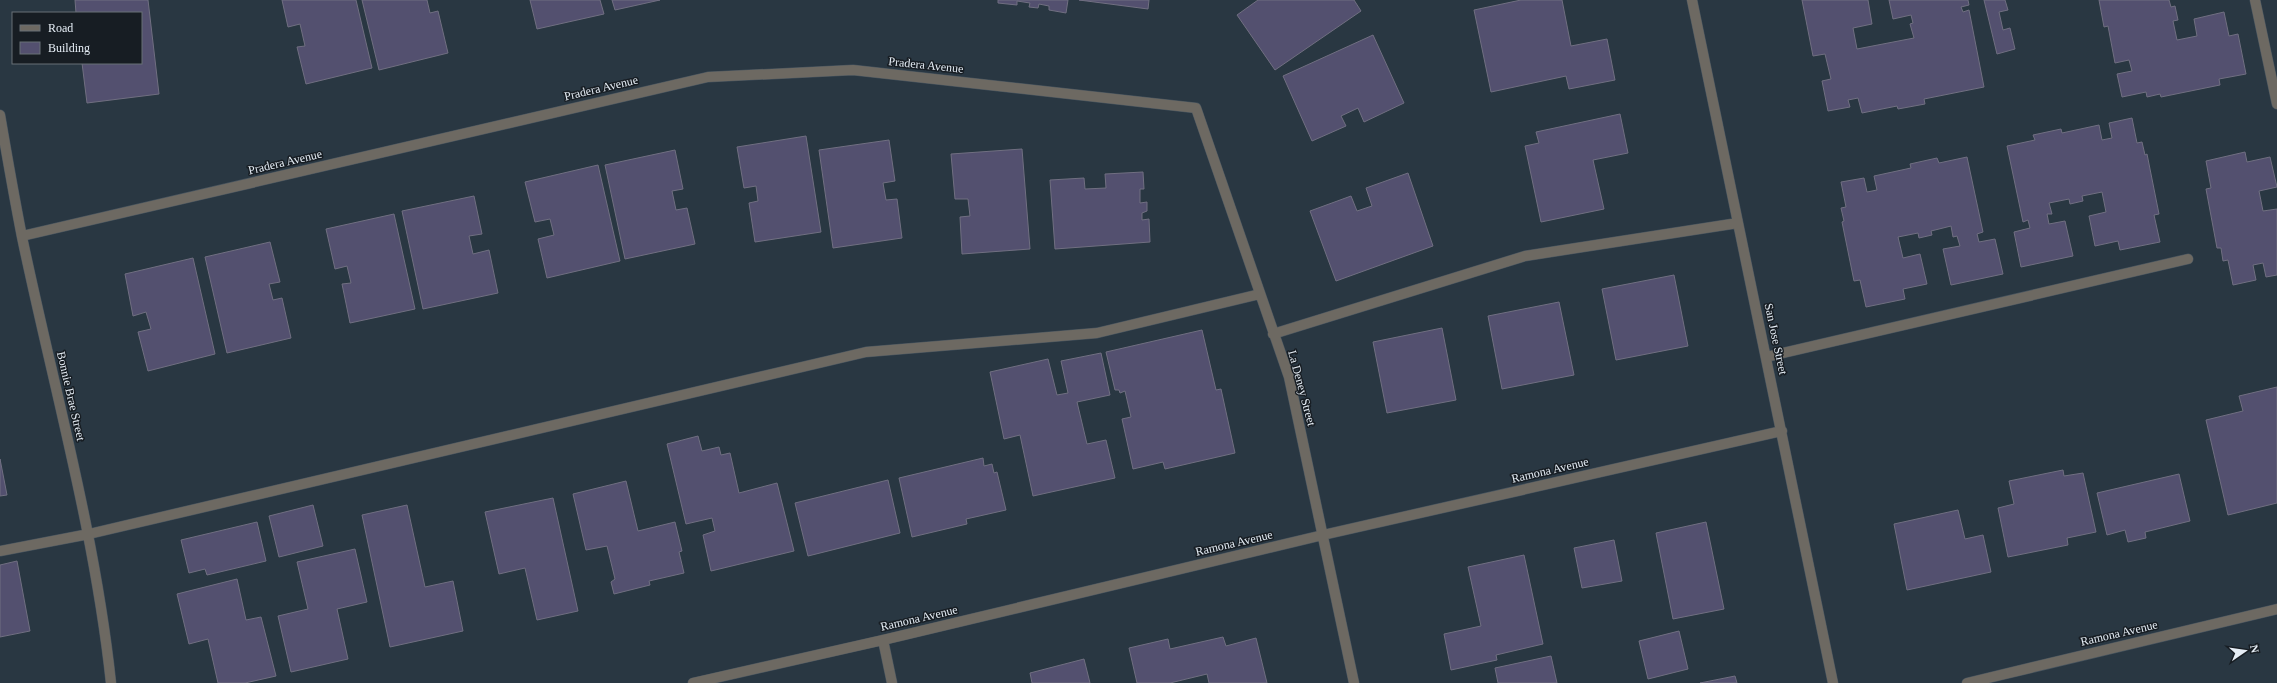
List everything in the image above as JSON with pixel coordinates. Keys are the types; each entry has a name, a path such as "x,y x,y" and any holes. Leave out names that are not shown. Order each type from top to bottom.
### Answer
{"street":[{"name":"San Jose Street","path":"1692,0 1833,683"},
{"path":"2256,0 2277,104"},
{"name":"Pradera Avenue","path":"22,236 708,77 853,70 1196,108"},
{"name":"La Deney Street","path":"1196,108 1288,377 1354,683"},
{"name":"Bonnie Brae Street","path":"0,115 22,236 89,534 106,632 111,683"},
{"path":"1274,334 1525,256 1738,223"},
{"path":"1766,357 2188,259"},
{"path":"0,551 89,534 866,352 1097,333 1260,294"},
{"name":"Ramona Avenue","path":"693,683 883,640 1323,535 1782,431"},
{"name":"Ramona Avenue","path":"1967,683 2277,609"},
{"path":"883,640 892,683"}],"building":[{"path":"75,0 148,0 159,94 87,103 82,64 142,64 142,12 76,12"},
{"path":"282,0 356,0 372,68 306,84 297,47 305,46 300,24 288,27"},
{"path":"362,0 427,0 430,13 438,11 448,53 379,70"},
{"path":"530,0 600,0 604,14 537,29"},
{"path":"612,0 660,0 615,10"},
{"path":"998,0 1068,0 1066,13 1049,10 1049,6 1039,4 1038,8 1029,7 1030,3 1017,1 1017,5 998,3"},
{"path":"1079,0 1149,0 1148,9"},
{"path":"1258,0 1354,0 1361,11 1275,70 1237,15"},
{"path":"1521,0 1562,0 1571,46 1607,39 1615,80 1569,89 1566,76 1491,92 1474,10"},
{"path":"1802,0 1868,0 1872,24 1853,28 1857,49 1914,38 1910,24 1913,23 1911,15 1893,19 1889,0 1968,0 1969,5 1961,7 1963,12 1969,10 1984,87 1924,99 1925,104 1898,109 1897,106 1862,113 1858,98 1848,100 1850,107 1828,111 1822,81 1831,79 1825,54 1813,56"},
{"path":"1984,0 2005,0 2008,10 1999,12 2003,30 2010,28 2015,49 1997,54"},
{"path":"2099,0 2169,0 2171,7 2175,6 2178,20 2173,21 2177,40 2197,36 2194,19 2224,12 2229,36 2238,34 2246,74 2219,79 2220,85 2161,97 2160,94 2147,97 2146,92 2122,97 2117,74 2132,71 2129,60 2115,63 2108,26 2104,27"},
{"path":"1373,35 1404,103 1364,122 1358,108 1341,116 1346,126 1312,141 1283,76"},
{"path":"1620,114 1628,153 1593,160 1604,209 1541,222 1525,146 1539,143 1536,132"},
{"path":"2132,118 2137,143 2142,142 2145,155 2147,154 2159,214 2154,215 2160,242 2120,250 2118,241 2095,246 2089,216 2106,212 2102,192 2082,196 2083,201 2070,204 2069,199 2049,203 2052,214 2047,214 2049,224 2065,221 2073,256 2021,267 2014,232 2030,228 2028,220 2023,222 2007,146 2035,140 2033,135 2061,129 2062,133 2099,125 2102,140 2112,138 2109,123"},
{"path":"806,136 821,232 755,242 749,203 758,201 756,186 744,188 737,147"},
{"path":"889,140 895,181 883,183 886,200 897,199 902,238 833,248 819,150"},
{"path":"1022,149 1030,249 962,254 960,217 970,216 968,199 955,199 951,154"},
{"path":"675,150 683,189 672,191 676,210 687,208 695,244 625,259 605,165"},
{"path":"2245,152 2247,162 2270,157 2277,187 2259,191 2263,211 2277,209 2277,275 2266,277 2263,263 2253,265 2256,280 2233,285 2228,260 2223,261 2221,248 2217,248 2206,189 2211,188 2206,161"},
{"path":"1967,157 1983,232 1977,234 1979,242 1995,239 2003,274 1951,285 1943,249 1960,246 1957,236 1953,237 1951,226 1931,231 1932,235 1919,238 1918,233 1898,237 1903,258 1920,254 1927,284 1903,289 1905,299 1866,307 1860,280 1854,281 1842,222 1844,221 1841,208 1846,207 1841,182 1864,178 1867,192 1877,190 1874,176 1911,168 1910,164 1937,158 1939,163"},
{"path":"598,165 620,261 547,278 538,239 554,235 550,219 535,222 525,182"},
{"path":"1143,172 1144,189 1140,189 1140,203 1147,202 1147,211 1142,213 1142,220 1149,219 1150,242 1055,249 1050,180 1084,178 1085,189 1106,188 1105,174"},
{"path":"1408,173 1433,246 1336,281 1310,211 1351,196 1357,211 1372,206 1366,188"},
{"path":"474,196 482,234 469,236 473,254 489,250 498,293 423,309 402,211"},
{"path":"394,214 415,309 350,323 342,284 351,283 347,266 335,269 326,229"},
{"path":"270,242 280,282 269,284 273,300 282,298 291,338 227,353 205,257"},
{"path":"193,258 215,354 148,371 138,332 151,329 146,312 133,316 125,274"},
{"path":"1674,275 1688,346 1616,360 1602,289"},
{"path":"1559,302 1574,375 1502,389 1488,316"},
{"path":"1442,328 1456,400 1387,413 1373,342"},
{"path":"1202,330 1216,390 1221,389 1235,453 1165,469 1163,462 1133,469 1122,419 1131,417 1125,391 1120,393 1119,390 1115,390 1106,352"},
{"path":"1101,353 1110,395 1077,402 1087,444 1106,440 1115,478 1033,496 1020,435 1004,439 990,372 1048,359 1057,395 1068,393 1061,361"},
{"path":"2277,387 2277,503 2228,515 2206,420 2243,411 2239,396"},
{"path":"698,436 702,451 719,447 721,455 730,453 739,493 777,483 794,551 711,571 703,535 715,531 712,518 686,524 667,444"},
{"path":"983,458 984,466 992,464 994,473 997,472 1006,510 966,519 967,524 912,537 899,478"},
{"path":"0,459 7,495 0,496"},
{"path":"2063,470 2064,476 2083,473 2096,532 2067,538 2068,545 2008,557 1998,508 2014,504 2009,481"},
{"path":"2179,474 2190,521 2145,532 2146,538 2128,542 2125,530 2107,535 2097,493"},
{"path":"888,480 900,533 808,556 795,503"},
{"path":"626,481 638,531 675,522 682,551 679,552 684,573 649,581 650,585 614,594 611,582 615,579 607,546 586,550 573,494"},
{"path":"553,498 578,611 537,620 525,568 499,574 485,512"},
{"path":"313,505 323,546 279,557 269,516"},
{"path":"407,505 425,587 453,581 463,631 390,647 362,515"},
{"path":"1958,510 1965,539 1983,535 1991,572 1907,590 1894,524"},
{"path":"257,522 266,561 207,575 205,569 189,573 181,540"},
{"path":"1706,522 1724,609 1673,619 1656,533"},
{"path":"1614,540 1622,581 1582,588 1574,548"},
{"path":"355,549 367,602 337,609 348,659 291,672 278,616 308,609 297,562"},
{"path":"1524,555 1543,644 1496,655 1497,660 1451,670 1444,634 1481,626 1468,567"},
{"path":"17,561 30,631 0,637 0,565"},
{"path":"237,579 246,620 261,617 276,676 245,683 218,683 208,639 189,644 177,594"},
{"path":"1679,631 1688,669 1648,679 1639,641"},
{"path":"1223,637 1226,646 1256,638 1267,683 1209,683 1207,674 1170,683 1137,683 1129,648 1168,639 1170,649"},
{"path":"1551,656 1557,683 1498,683 1495,668"},
{"path":"1084,659 1090,683 1032,683 1030,673"},
{"path":"1735,676 1737,683 1700,683"}]}
